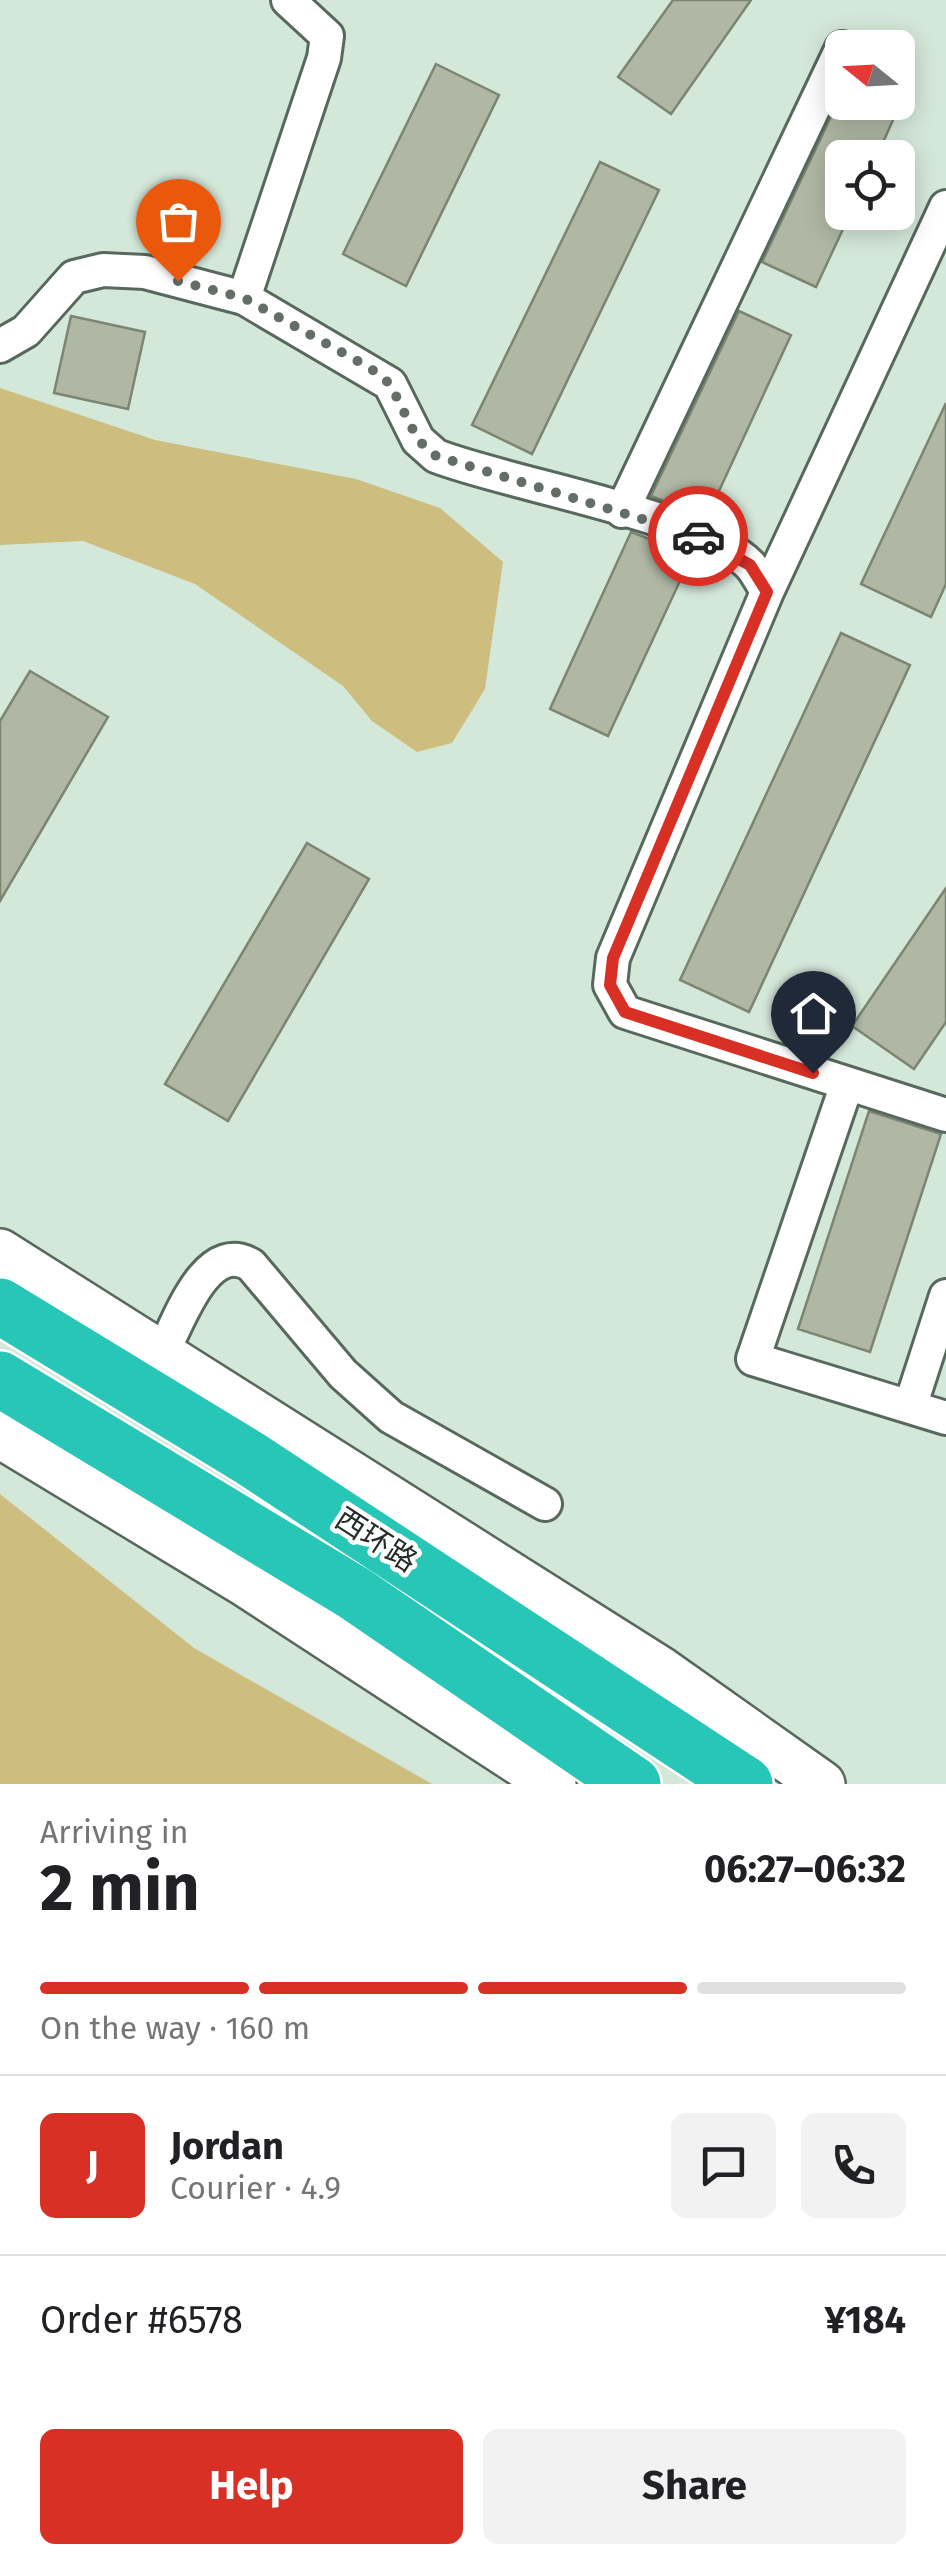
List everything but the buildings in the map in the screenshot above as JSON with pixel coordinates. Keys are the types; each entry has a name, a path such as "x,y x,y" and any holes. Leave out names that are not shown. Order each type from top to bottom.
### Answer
{"highway":[{"name":"西环路","path":"0,1306 266,1469 744,1784"},
{"name":"西环路","path":"0,1379 354,1593 632,1784"}],"street":[{"path":"244,298 328,36 288,0"},
{"path":"622,511 825,86"},
{"path":"946,207 767,592 613,958 610,985 625,1012 946,1115"},
{"path":"0,346 26,331 74,277 103,270 145,272 244,298 370,368 390,384 418,440 436,456 674,526 726,548 750,565 767,592"},
{"path":"847,1084 754,1360 946,1418"},
{"path":"0,1252 660,1670 822,1784"},
{"path":"162,1354 202,1278 220,1260 240,1258 251,1265 343,1374 392,1418 545,1504"},
{"path":"910,1407 946,1296"},
{"path":"0,1435 243,1582 553,1784"},
{"path":"660,1670 789,1784"}],"shaded area":[{"path":"0,388 155,440 356,479 440,508 503,562 485,689 452,743 417,752 372,721 343,686 195,584 83,541 0,545"},
{"path":"0,1494 194,1648 432,1784 0,1784"}],"way so far":[{"path":"178,281 244,298 370,368 390,384 404,419 418,440 436,456 698,536"}],"route":[{"path":"698,536 726,548 750,565 767,592 613,958 610,985 625,1012 813,1073"}]}
